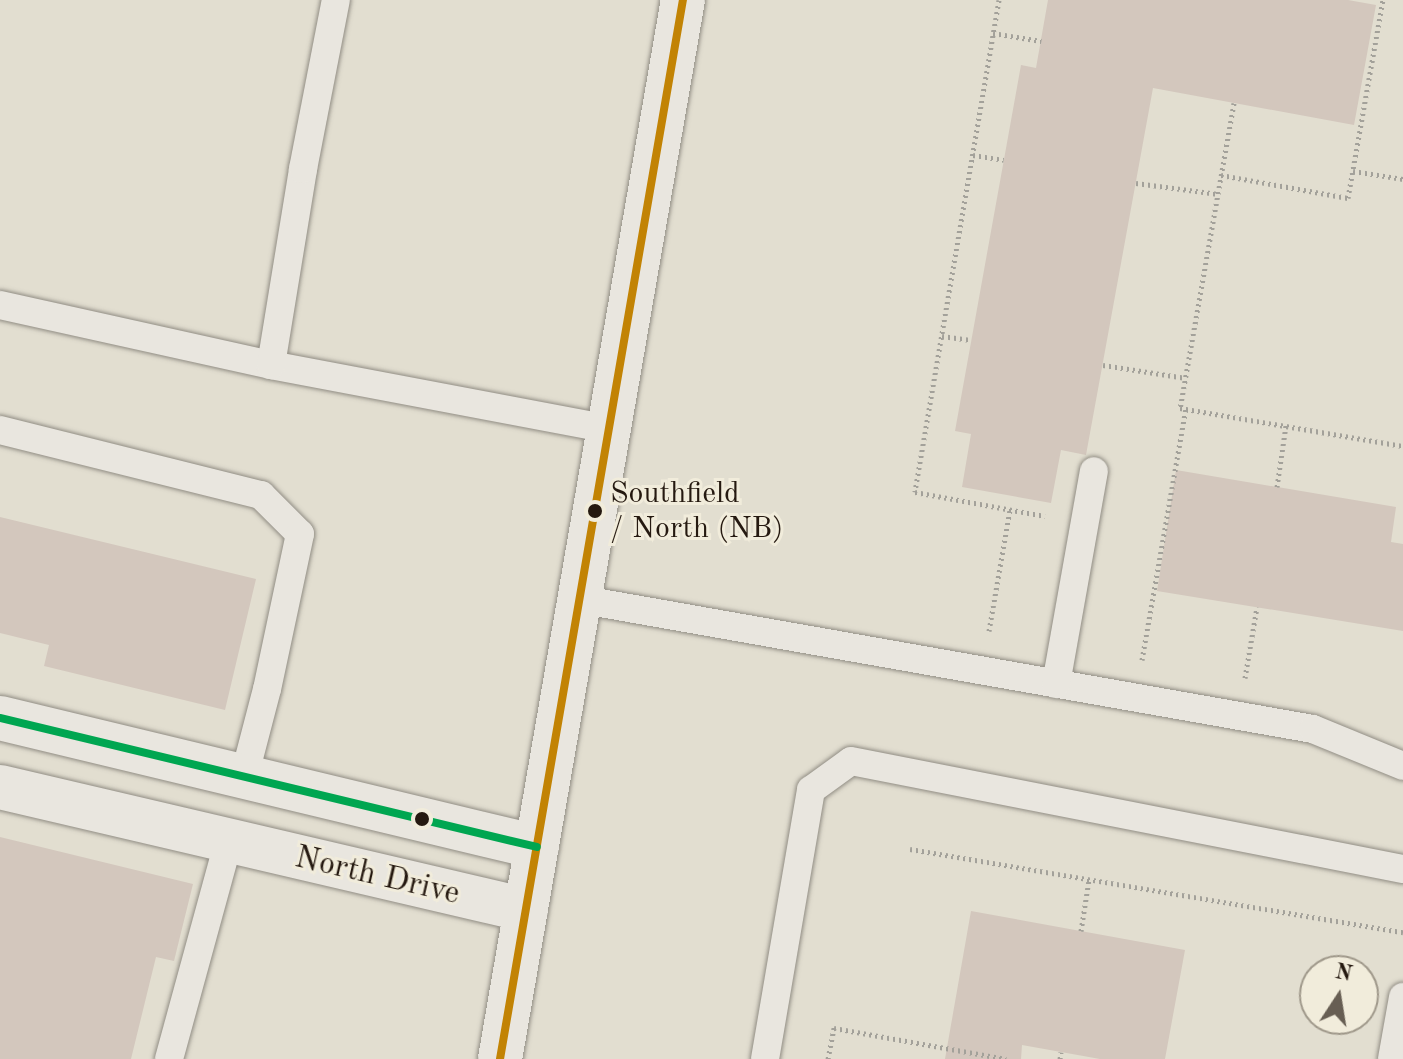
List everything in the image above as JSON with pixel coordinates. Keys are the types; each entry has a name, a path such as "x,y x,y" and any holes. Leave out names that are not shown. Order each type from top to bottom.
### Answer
{"street":[{"path":"500,1059 606,428 683,0"},
{"name":"North Drive","path":"0,718 537,847"},
{"path":"228,843 244,777"},
{"name":"North Drive","path":"0,787 228,843 526,910"}],"lane":[{"path":"271,365 303,169 336,0"},
{"path":"0,305 271,365 606,428"},
{"path":"0,430 261,495 300,534 267,689 244,777"},
{"path":"1056,684 1094,471"},
{"path":"578,599 1313,729 1403,766"},
{"path":"765,1059 811,790 851,761 1403,869"},
{"path":"169,1059 228,843"},
{"path":"1392,1059 1403,997"}],"path":[{"path":"999,0 915,492 1085,523"},
{"path":"1221,175 1348,198 1383,0"},
{"path":"993,33 1041,41"},
{"path":"1234,103 1180,408 1403,446"},
{"path":"973,155 1004,160"},
{"path":"1353,171 1403,179"},
{"path":"1136,183 1218,194"},
{"path":"942,336 971,340"},
{"path":"1103,365 1186,378"},
{"path":"1061,651 1142,665 1186,409"},
{"path":"1277,487 1286,425"},
{"path":"988,639 1010,509"},
{"path":"1245,682 1257,607"},
{"path":"1230,680 1258,685"},
{"path":"910,849 1403,932"},
{"path":"1081,931 1089,880"},
{"path":"828,1059 834,1028 1002,1059"}],"building":[{"path":"1048,0 1348,0 1376,5 1354,125 1153,88 1086,455 1061,450 1051,503 962,487 971,434 955,431 1021,65 1036,68"},
{"path":"1176,470 1396,507 1391,542 1403,544 1403,631 1157,591"},
{"path":"0,517 256,579 225,710 44,666 49,645 0,633"},
{"path":"0,837 193,884 174,961 156,957 131,1059 0,1059"},
{"path":"971,911 1185,950 1165,1059 1100,1059 1022,1045 1021,1059 945,1059"}],"transit line":[{"path":"500,1059 683,0"},
{"path":"0,718 537,847"}],"place":[{"name":"Southfield / North (NB)","path":"595,511"}]}
